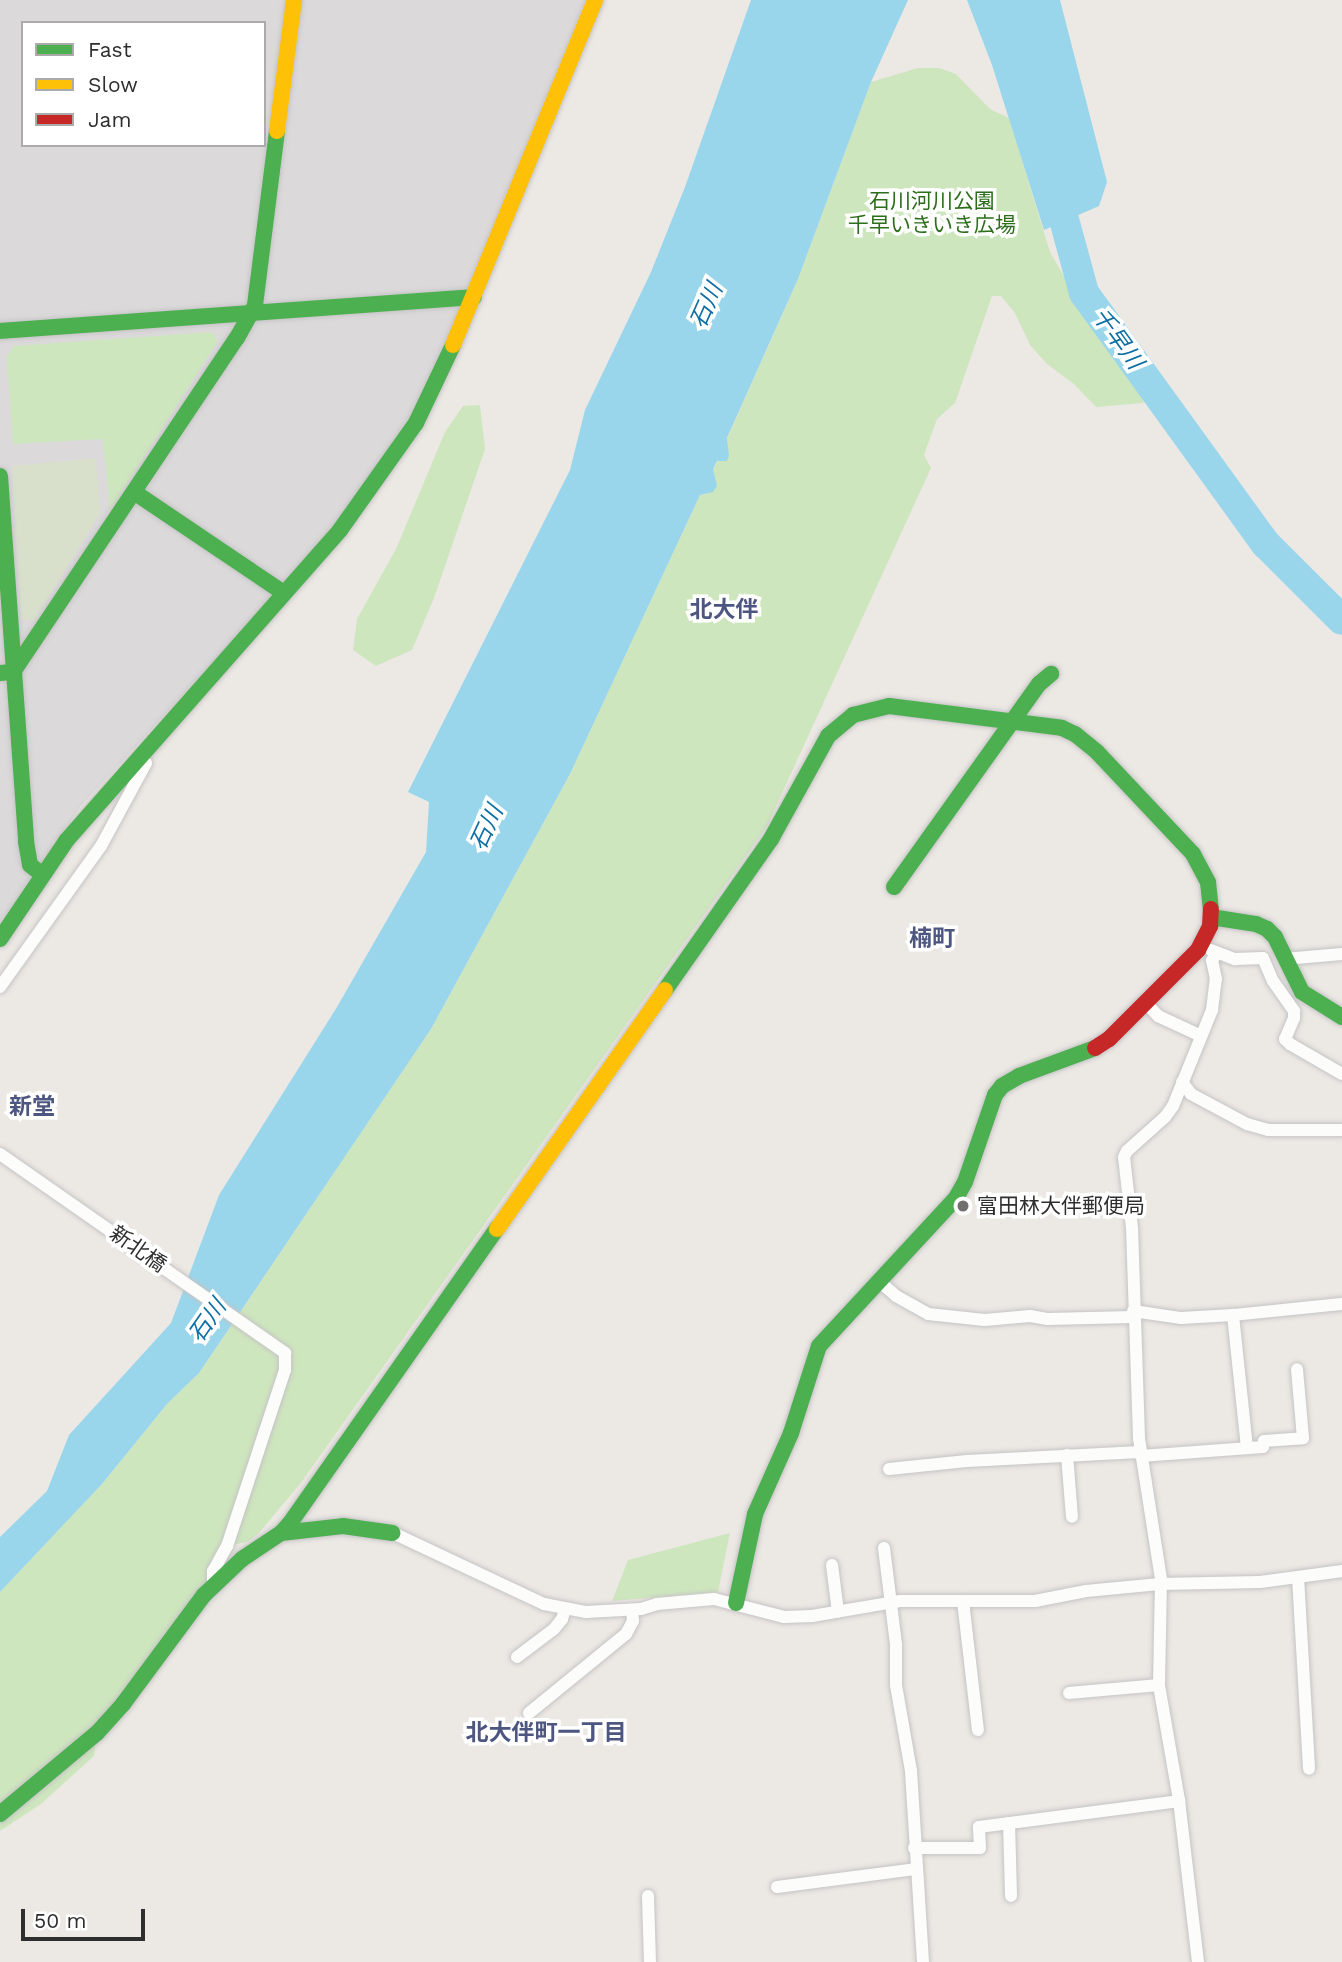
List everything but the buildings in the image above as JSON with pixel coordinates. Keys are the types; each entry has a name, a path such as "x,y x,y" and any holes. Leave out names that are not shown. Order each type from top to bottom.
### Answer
{"street":[{"path":"7,672 134,492 237,338 255,304 294,0"},
{"path":"0,939 66,841 340,530 416,423 474,297 595,0"},
{"path":"0,331 474,297"},
{"path":"0,476 7,672 26,842 30,864 43,875"},
{"path":"134,492 284,593"},
{"path":"894,887 1039,684 1051,674"},
{"path":"0,1814 97,1732 123,1704 213,1587 242,1559 281,1533 771,839 828,736 853,715 888,706 1062,728 1075,734 1097,752 1193,853 1208,882 1211,917 1201,946 1146,1003 1093,1050 1019,1076 1002,1086 995,1095 965,1182 956,1198 819,1346 791,1433 755,1514 736,1603"},
{"path":"0,987 101,846 146,763 139,756"},
{"path":"1211,917 1255,924 1267,929 1275,937 1302,992 1342,1017"},
{"path":"1201,946 1235,959 1263,958 1273,981 1294,1011 1294,1018 1285,1039 1342,1074"},
{"path":"1198,1962 1179,1801 1159,1685 1160,1584 1141,1454 1133,1314 1132,1228 1124,1157 1126,1151 1166,1117 1182,1082 1215,996 1212,961 1217,953"},
{"path":"1284,960 1342,954"},
{"path":"1146,1003 1158,1016 1201,1036"},
{"path":"1182,1082 1191,1094 1247,1124 1295,1133 1342,1130"},
{"name":"新北橋","path":"0,1154 285,1353 285,1370 227,1546 211,1579 213,1587"},
{"path":"880,1282 897,1296 928,1314 985,1320 1030,1316 1047,1319 1133,1314 1181,1318 1342,1304"},
{"path":"1233,1315 1247,1448"},
{"path":"889,1469 1068,1455 1263,1447 1264,1441 1303,1438 1297,1369"},
{"path":"1068,1455 1072,1517"},
{"path":"281,1533 343,1526 365,1527 393,1534 544,1604 565,1609 632,1610 697,1600 736,1603 784,1617 838,1612 890,1603 1035,1601 1086,1591 1160,1584 1260,1582 1342,1571"},
{"path":"884,1548 896,1685 911,1771 915,1869 923,1962"},
{"path":"832,1565 838,1612"},
{"path":"1298,1577 1309,1769"},
{"path":"963,1601 978,1730"},
{"path":"517,1657 554,1629 562,1619 565,1609"},
{"path":"529,1713 625,1634 633,1621 632,1610"},
{"path":"1069,1693 1159,1685"},
{"path":"914,1848 980,1848 979,1827 1179,1801"},
{"path":"1009,1823 1010,1896"},
{"path":"777,1888 915,1869"},
{"path":"648,1896 650,1962"}],"shaded area":[{"path":"0,0 586,0 426,392 341,522 81,806 0,923"}],"green space":[{"name":"石川河川公園 千早いきいき広場","path":"918,68 939,68 956,74 990,109 1009,118 1050,252 1098,335 1144,397 1143,403 1096,407 1074,384 1047,364 1030,345 1015,313 1001,296 992,296 955,403 937,419 924,455 931,468 767,826 300,1484 258,1534 247,1542 227,1546 211,1579 97,1732 94,1756 41,1804 0,1831 0,1592 102,1484 167,1404 199,1373 431,1029 570,774 700,495 707,494 713,469 728,443 727,439 798,279 871,82"},
{"path":"212,332 218,341 110,510 103,439 13,444 7,357 14,346"},
{"path":"480,405 485,449 434,598 412,650 376,666 353,650 357,619 396,549 445,432 463,406"},
{"path":"96,458 100,513 34,621 21,619 12,466"},
{"path":"730,1533 718,1592 612,1601 628,1560"}],"water":[{"name":"石川","path":"751,0 908,0 871,82 798,279 727,438 727,461 717,461 713,469 717,486 713,492 700,495 570,774 431,1029 199,1373 167,1404 102,1484 0,1592 0,1537 47,1491 69,1435 171,1323 219,1195 337,1007 426,852 429,802 408,792 570,470 585,410 651,272 685,187"},
{"path":"967,0 1060,0 1107,182 1099,206 1044,230 992,65"}],"waterway":[{"name":"千早川","path":"1054,183 1084,293 1266,544 1342,620"}],"traffic: fast":[{"path":"0,673 13,672 237,338 255,305 277,131"},
{"path":"0,331 474,297"},
{"path":"0,939 66,841 340,530 416,423 453,345"},
{"path":"0,476 26,842 30,865 43,875"},
{"path":"134,492 284,593"},
{"path":"894,887 1039,684 1051,674"},
{"path":"665,990 771,839 828,736 853,715 889,706 1062,728 1075,734 1097,752 1193,854 1208,882 1211,909"},
{"path":"1211,917 1256,924 1267,929 1275,937 1302,992 1342,1017"},
{"path":"736,1603 755,1514 791,1433 819,1346 956,1198 965,1182 995,1095 1002,1086 1019,1076 1095,1048"},
{"path":"0,1814 97,1733 123,1704 204,1595 242,1559 281,1533 290,1523 497,1229"},
{"path":"281,1533 343,1526 393,1533"}],"traffic: slow":[{"path":"277,131 294,0"},
{"path":"453,345 595,0"},
{"path":"497,1229 665,990"}],"traffic: jam":[{"path":"1095,1048 1109,1039 1198,950 1210,926 1211,909"}],"place":[{"name":"富田林大伴郵便局","path":"963,1206"}],"district":[{"name":"北大伴","path":"724,610"},
{"name":"楠町","path":"932,939"},
{"name":"新堂","path":"32,1107"},
{"name":"北大伴町一丁目","path":"546,1733"}]}
